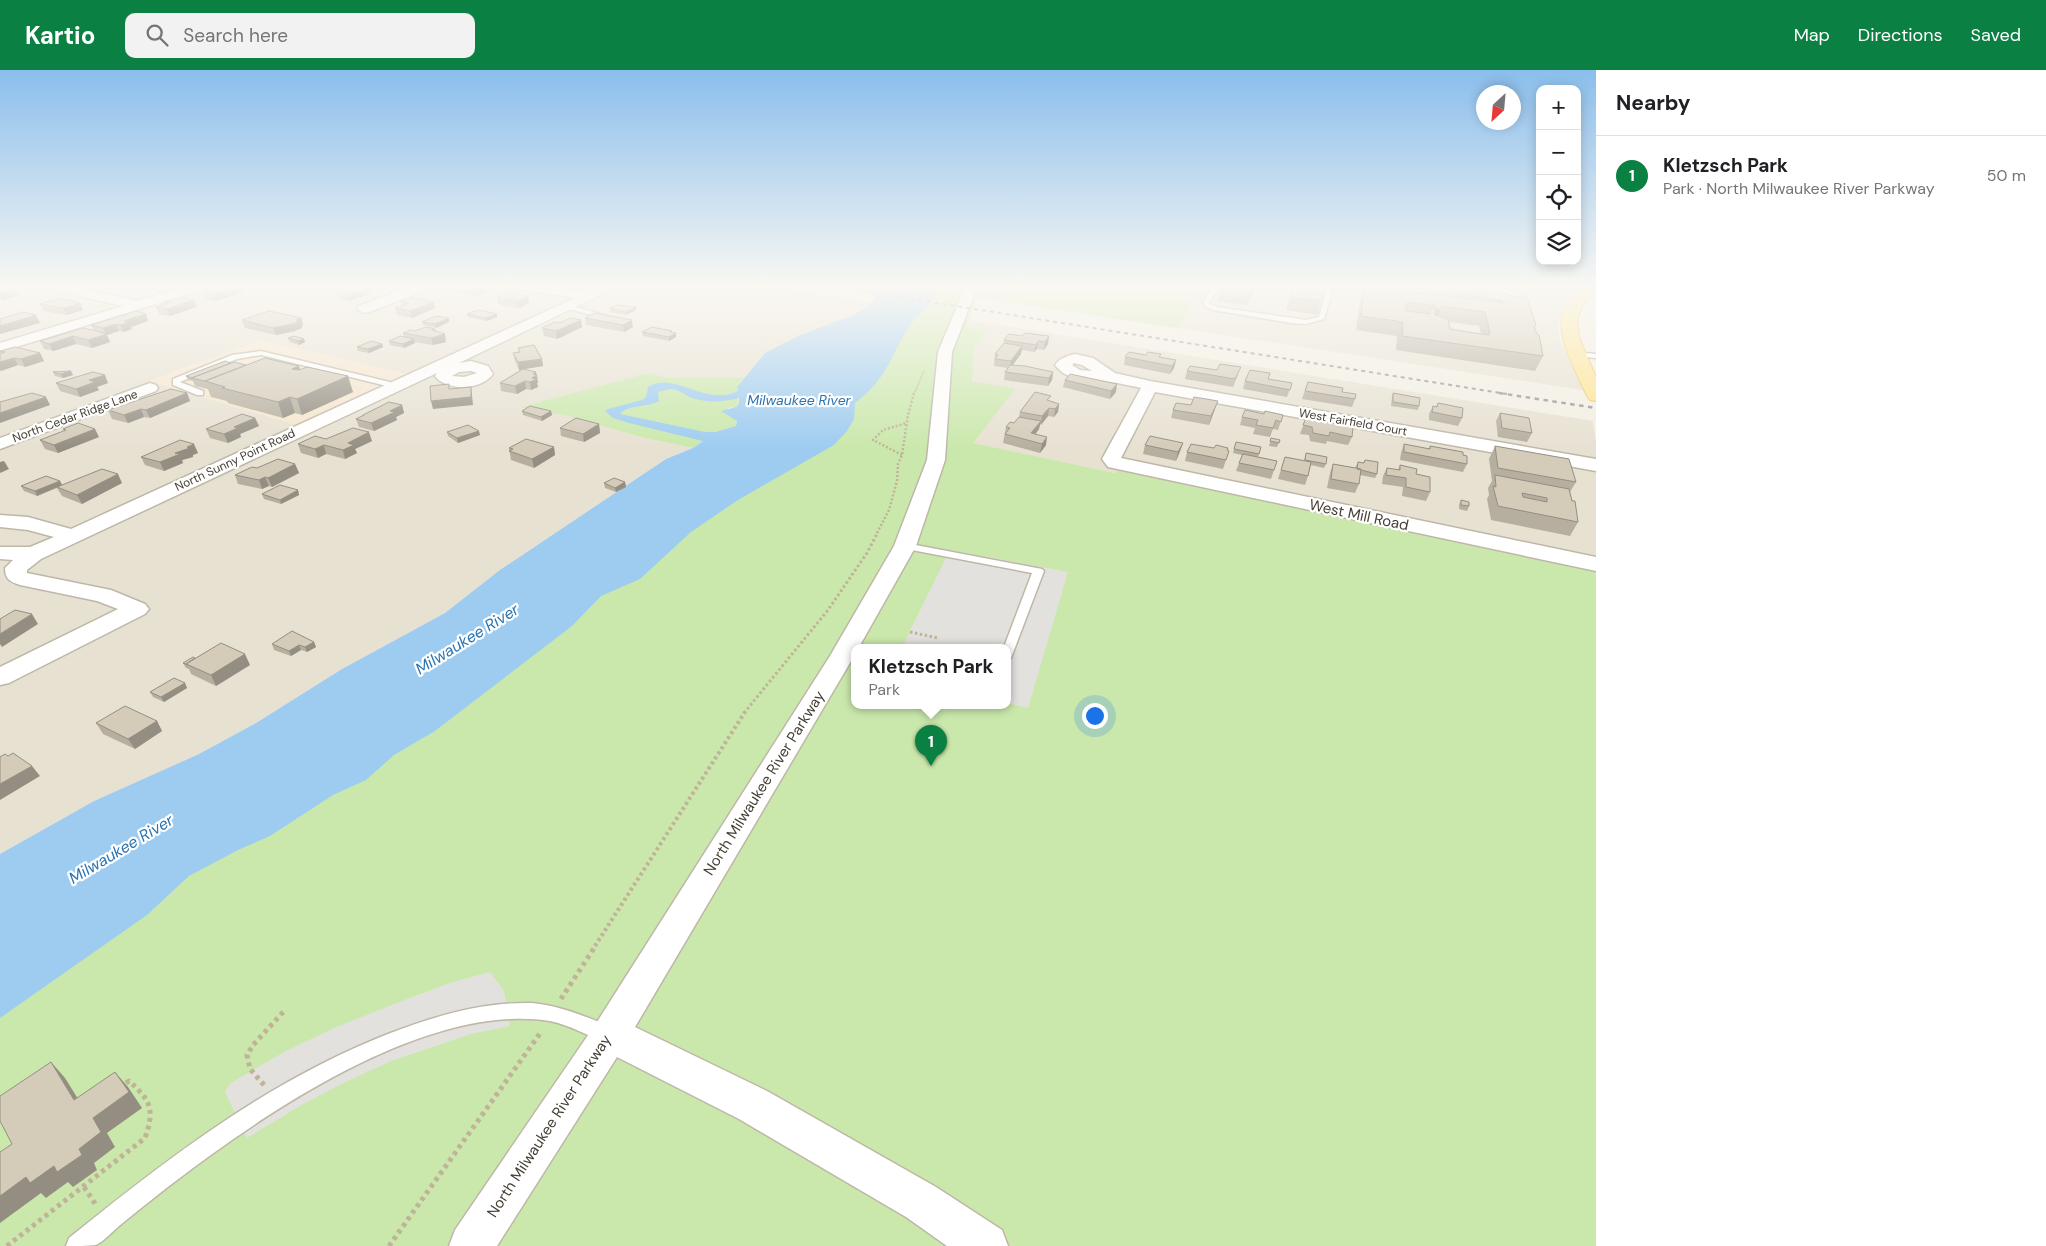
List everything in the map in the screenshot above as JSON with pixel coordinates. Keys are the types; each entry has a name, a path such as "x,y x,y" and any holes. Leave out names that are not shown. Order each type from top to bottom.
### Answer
{"main road":[{"path":"1573,340 1577,354 1596,396"}],"street":[{"path":"0,348 26,340"},
{"name":"North Sunny Point Road","path":"33,554 395,386 444,369 502,340"},
{"name":"North Milwaukee River Parkway","path":"855,644 905,546 936,460 945,352 950,340"},
{"name":"West Fairfield Court","path":"1111,377 1150,386 1596,465"},
{"name":"West Mill Road","path":"1150,386 1111,459 1123,466 1596,564"},
{"name":"North Cedar Ridge Lane","path":"0,444 150,388"},
{"path":"0,522 16,521 33,524 72,536"},
{"path":"0,553 33,554"},
{"path":"0,677 137,608 103,595 20,578 16,575 16,568 33,554"},
{"name":"North Milwaukee River Parkway","path":"471,1246 610,1034 848,658"},
{"path":"610,1034 753,1105 920,1202 986,1246"}],"lane":[{"path":"200,393 177,385 176,381 235,357 261,353 395,386"},
{"path":"1577,354 1596,356"},
{"path":"905,546 1038,571 1011,645"},
{"path":"77,1246 131,1202 254,1110 315,1075 368,1048 448,1020 514,1011 552,1013 610,1034"}],"path":[{"path":"564,993 751,703 828,610 867,553 889,510 897,481 898,464 902,455 913,396 925,369"},
{"path":"902,455 873,440 876,435 887,429 907,423"},
{"path":"910,632 938,638"},
{"path":"250,1069 247,1055 285,1010"},
{"path":"388,1246 540,1032"},
{"path":"7,1246 145,1138 151,1123 152,1109 143,1094 129,1081 114,1092"}],"shaded area":[{"path":"0,340 795,340 765,353 744,378 667,378 649,374 544,413 557,412 645,438 693,448 666,459 501,570 445,613 342,669 256,723 199,754 94,801 0,854"},
{"path":"260,340 417,376 306,428 148,381"},
{"path":"979,340 1092,340 1593,421 1596,442 1596,558 1132,461 1126,458 1106,463 1117,470 1115,473 972,443 1014,390 972,381 975,346"},
{"path":"1256,340 1560,340 1583,390"},
{"path":"950,550 1068,572 1028,708 1011,704 1011,644 903,644"},
{"path":"490,972 504,991 510,1026 471,1034 391,1061 343,1083 298,1107 247,1138 225,1092 231,1083 286,1051 334,1028 453,982"}],"green space":[{"path":"843,340 980,340 975,346 972,381 1015,389 973,443 1115,473 1117,470 1596,571 1596,1246 0,1246 0,927 460,654"},
{"path":"649,373 667,378 744,378 737,387 739,404 736,407 728,408 737,421 736,426 715,432 693,448 645,438 567,415 542,413 521,407"}],"water":[{"name":"Milwaukee River","path":"791,340 902,340 880,378 855,403 854,419 847,431 834,445 738,500 691,532 640,579 601,596 572,626 435,731 394,755 366,780 333,795 270,836 238,850 189,876 147,915 0,1018 0,854 94,801 199,754 256,723 342,669 445,613 500,570 666,459 693,448 703,441 629,423 613,418 605,411 642,400 646,397 648,387 657,383 679,385 714,395 726,395 738,391 737,387 765,353","holes":["670,389 703,401 739,398 739,404 736,407 721,411 737,421 736,426 715,432 705,432 620,414 633,407 649,405 659,401 658,392"]}],"building":[{"path":"44,340 61,340 49,344 40,341"},
{"path":"391,340 412,340 403,344 389,341"},
{"path":"1004,340 1046,340 1045,342 1038,341 1036,345"},
{"path":"1429,340 1540,340 1543,356"},
{"path":"371,341 382,344 368,349 357,347"},
{"path":"1004,343 1022,346 1011,361 995,359 998,355 995,354"},
{"path":"534,345 542,359 518,362 513,353 520,352 518,348"},
{"path":"15,347 40,353 21,359 14,358 0,362 0,354 5,352 0,351"},
{"path":"1129,352 1146,355 1148,352 1161,354 1159,357 1176,360 1172,366 1125,357"},
{"path":"265,358 299,366 292,369 299,370 307,367 348,376 297,399 290,397 278,402 222,388 225,387 205,381"},
{"path":"225,361 231,363 192,378 186,376"},
{"path":"234,362 246,365 205,381 191,378"},
{"path":"1220,364 1241,367 1235,379 1187,371 1190,366 1217,370"},
{"path":"1010,365 1053,372 1049,378 1005,372"},
{"path":"523,369 536,372 533,374 537,375 532,378 537,379 530,382 525,381 515,386 500,383"},
{"path":"1250,370 1270,373 1268,379 1292,383 1290,390 1245,381"},
{"path":"71,371 61,374 53,372"},
{"path":"93,372 105,375 89,380 95,382 76,389 56,383"},
{"path":"1070,374 1117,384 1111,391 1065,380"},
{"path":"1308,382 1343,388 1342,392 1356,394 1355,399 1305,391"},
{"path":"449,384 449,389 471,387 471,397 431,401 430,386"},
{"path":"171,389 187,393 146,410 141,409 124,415 108,410"},
{"path":"1035,392 1051,396 1047,400 1059,404 1055,409 1049,408 1042,416 1020,412"},
{"path":"32,393 46,397 0,413 0,402"},
{"path":"1393,393 1420,398 1419,406 1393,402"},
{"path":"1194,397 1218,401 1211,416 1173,410 1176,403 1191,405"},
{"path":"389,402 402,405 390,411 395,412 371,423 356,419 363,415"},
{"path":"1438,403 1463,408 1462,418 1432,412 1433,406 1437,407"},
{"path":"530,406 551,411 541,417 522,411"},
{"path":"1245,410 1264,414 1265,411 1283,415 1281,422 1276,420 1273,428 1256,425 1258,420 1242,417"},
{"path":"1500,413 1529,418 1532,433 1502,428"},
{"path":"242,414 255,418 234,427 238,428 224,434 206,429"},
{"path":"1019,417 1041,421 1031,433 1047,437 1042,444 1005,434 1010,428 1006,427 1010,422 1014,423"},
{"path":"576,418 599,424 583,434 560,428"},
{"path":"1306,418 1353,427 1352,437 1330,432 1329,436 1313,433 1312,427 1303,425"},
{"path":"78,423 95,429 54,445 40,440 66,430 63,429"},
{"path":"468,425 479,431 457,438 447,432"},
{"path":"353,428 369,432 348,443 354,445 343,450 324,445 315,449 298,444 315,436 326,439"},
{"path":"1150,436 1183,443 1178,452 1145,445"},
{"path":"1271,438 1280,440 1279,443 1270,441"},
{"path":"526,439 554,447 532,459 509,451 513,449 509,448"},
{"path":"180,440 194,444 187,447 190,448 175,453 180,454 160,462 141,457"},
{"path":"1236,442 1261,447 1259,454 1234,449"},
{"path":"1191,444 1214,448 1216,445 1228,448 1227,450 1229,451 1226,460 1187,452"},
{"path":"1404,444 1430,449 1430,446 1463,452 1463,455 1467,456 1467,464 1404,452"},
{"path":"1495,446 1569,459 1576,482 1498,468"},
{"path":"1306,453 1327,457 1326,464 1305,460"},
{"path":"1243,454 1277,461 1274,470 1239,463"},
{"path":"1285,457 1311,462 1308,476 1281,470"},
{"path":"278,459 295,464 268,478 265,477 259,480 235,475 252,467 257,468"},
{"path":"1365,460 1378,462 1377,474 1357,469 1358,462 1364,463"},
{"path":"1333,464 1361,469 1359,484 1331,479"},
{"path":"1400,465 1417,469 1416,474 1430,477 1430,492 1406,487 1406,478 1386,475 1387,468 1400,470"},
{"path":"102,469 118,474 77,495 57,487"},
{"path":"1495,475 1569,489 1572,501 1575,501 1578,522 1498,506 1493,486 1496,487","holes":["1522,493 1547,498 1547,502 1523,497"]},
{"path":"46,476 60,481 35,491 21,486"},
{"path":"614,478 625,482 615,488 604,483"},
{"path":"280,485 298,490 280,500 262,494"},
{"path":"1461,500 1469,502 1469,506 1461,505"},
{"path":"15,610 32,614 0,634 0,619"},
{"path":"292,631 314,642 305,647 299,645 289,651 272,644"},
{"path":"221,643 245,654 211,675 186,664"},
{"path":"193,657 195,658 186,664 188,665 183,663"},
{"path":"174,678 185,683 161,697 150,692"},
{"path":"125,706 157,721 128,739 96,723"},
{"path":"13,753 32,766 0,784 0,757"},
{"path":"51,1062 74,1100 115,1072 129,1092 93,1118 101,1132 79,1149 82,1155 57,1172 54,1166 30,1183 26,1177 0,1196 0,1152 12,1144 0,1121 0,1096"}],"railway":[{"path":"1168,340 1507,394"},
{"path":"1499,393 1596,408"}],"place":[{"name":"Kletzsch Park","path":"931,766"}]}
